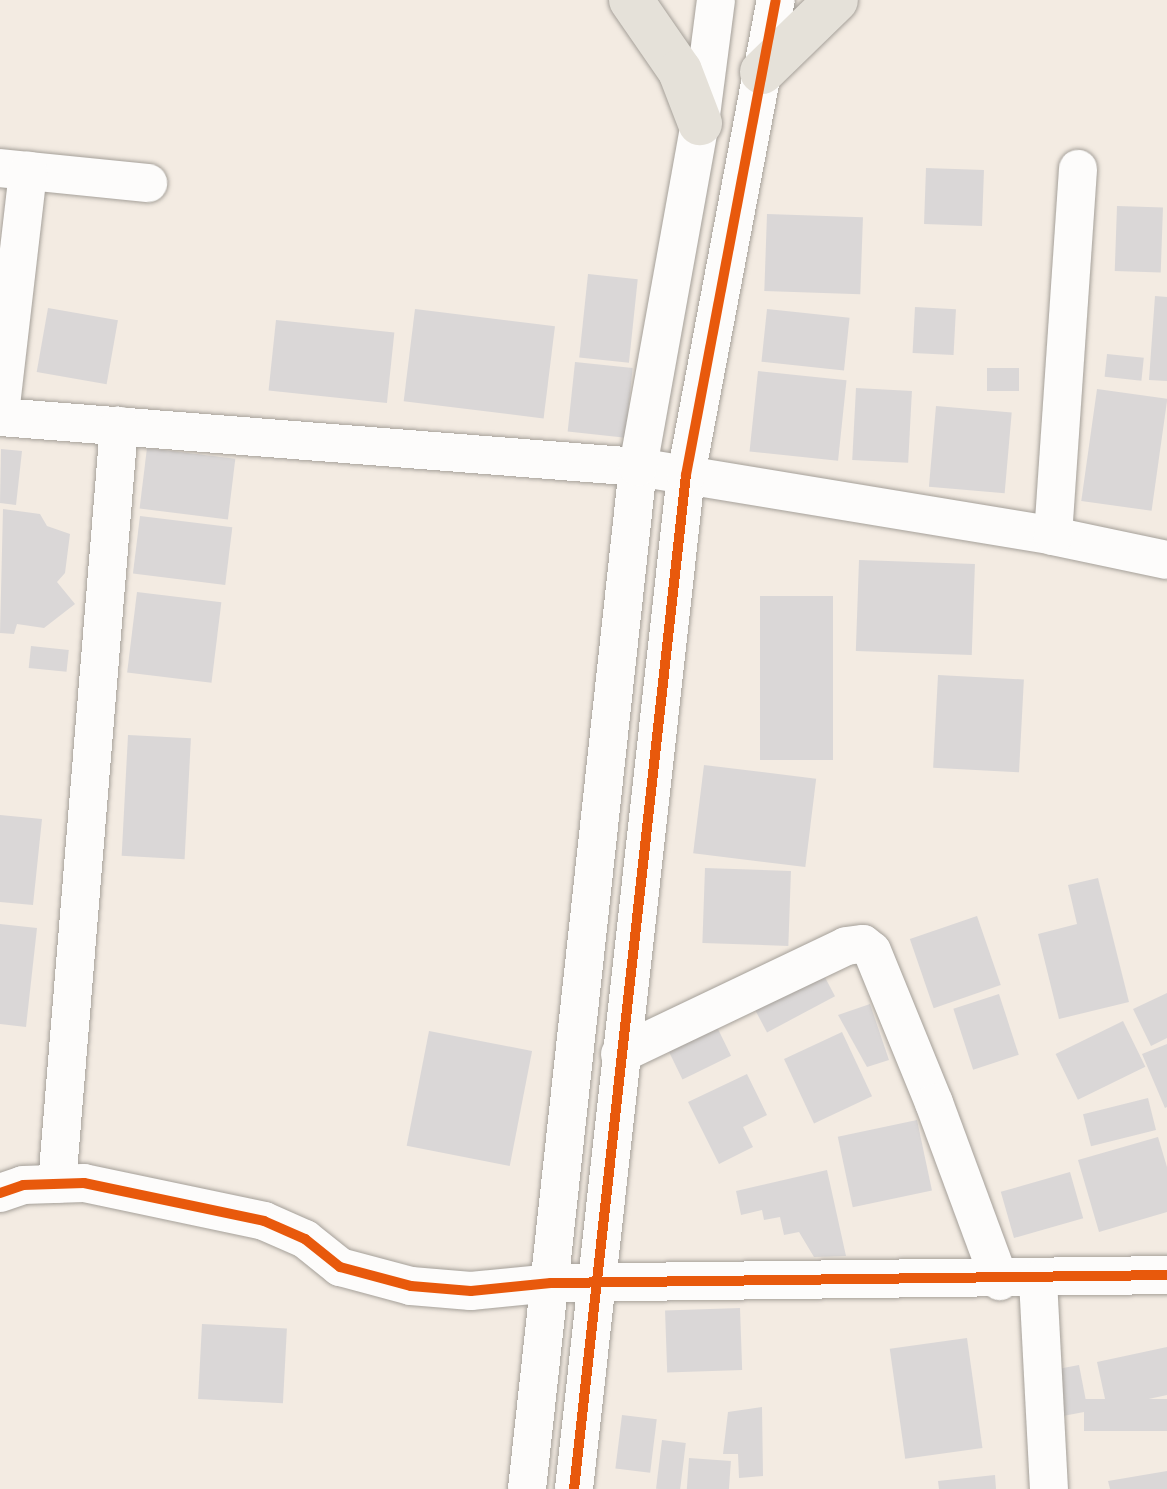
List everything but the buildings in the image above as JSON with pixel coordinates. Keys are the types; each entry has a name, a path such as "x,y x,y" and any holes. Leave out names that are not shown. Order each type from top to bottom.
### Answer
{"main road":[{"path":"631,0 680,71 700,123"},
{"path":"762,72 836,0"}],"street":[{"path":"527,1489 638,467 700,123 716,0"},
{"path":"574,1489 594,1286 686,475 776,0"},
{"path":"148,183 14,169 0,416 638,467 1053,536 1167,560"},
{"path":"1053,536 1078,169"},
{"path":"57,1184 119,426"},
{"path":"620,1054 846,946 863,944 872,951 934,1103 1000,1281"},
{"path":"0,1193 84,1183 264,1221 305,1239 340,1267 411,1286 516,1290 551,1283 594,1286 1000,1281 1167,1275"},
{"path":"1038,1280 1049,1489"}],"cycle path":[{"path":"574,1489 686,475 776,0"},
{"path":"0,1193 23,1185 84,1183 264,1221 305,1239 340,1267 411,1286 471,1291 551,1283 1167,1275"}]}
